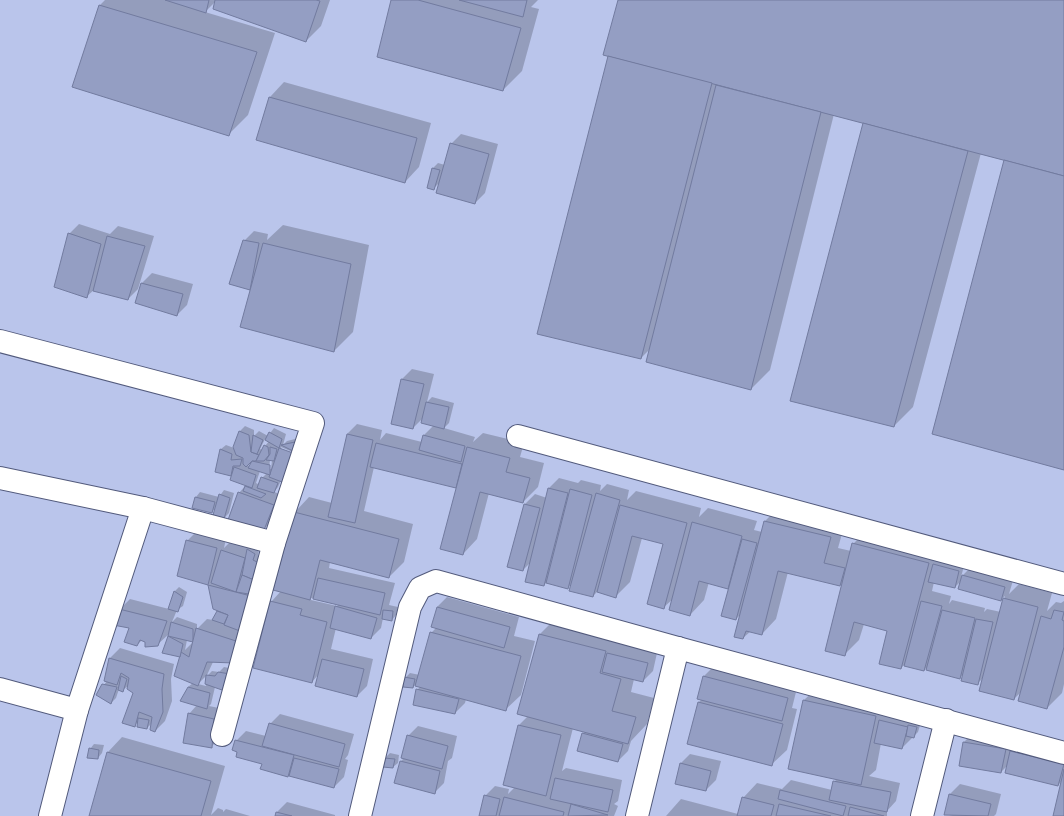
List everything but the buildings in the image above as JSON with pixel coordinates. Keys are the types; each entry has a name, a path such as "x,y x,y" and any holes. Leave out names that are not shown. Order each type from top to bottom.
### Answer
{"street":[{"path":"0,341 313,423 274,543 222,735"},
{"path":"518,436 1064,584"},
{"path":"0,478 143,508 274,543"},
{"path":"50,816 76,710 143,508"},
{"path":"360,816 410,607 420,588 436,581 1064,752"},
{"path":"637,816 678,648"},
{"path":"0,689 76,710"},
{"path":"922,816 946,720"}]}
